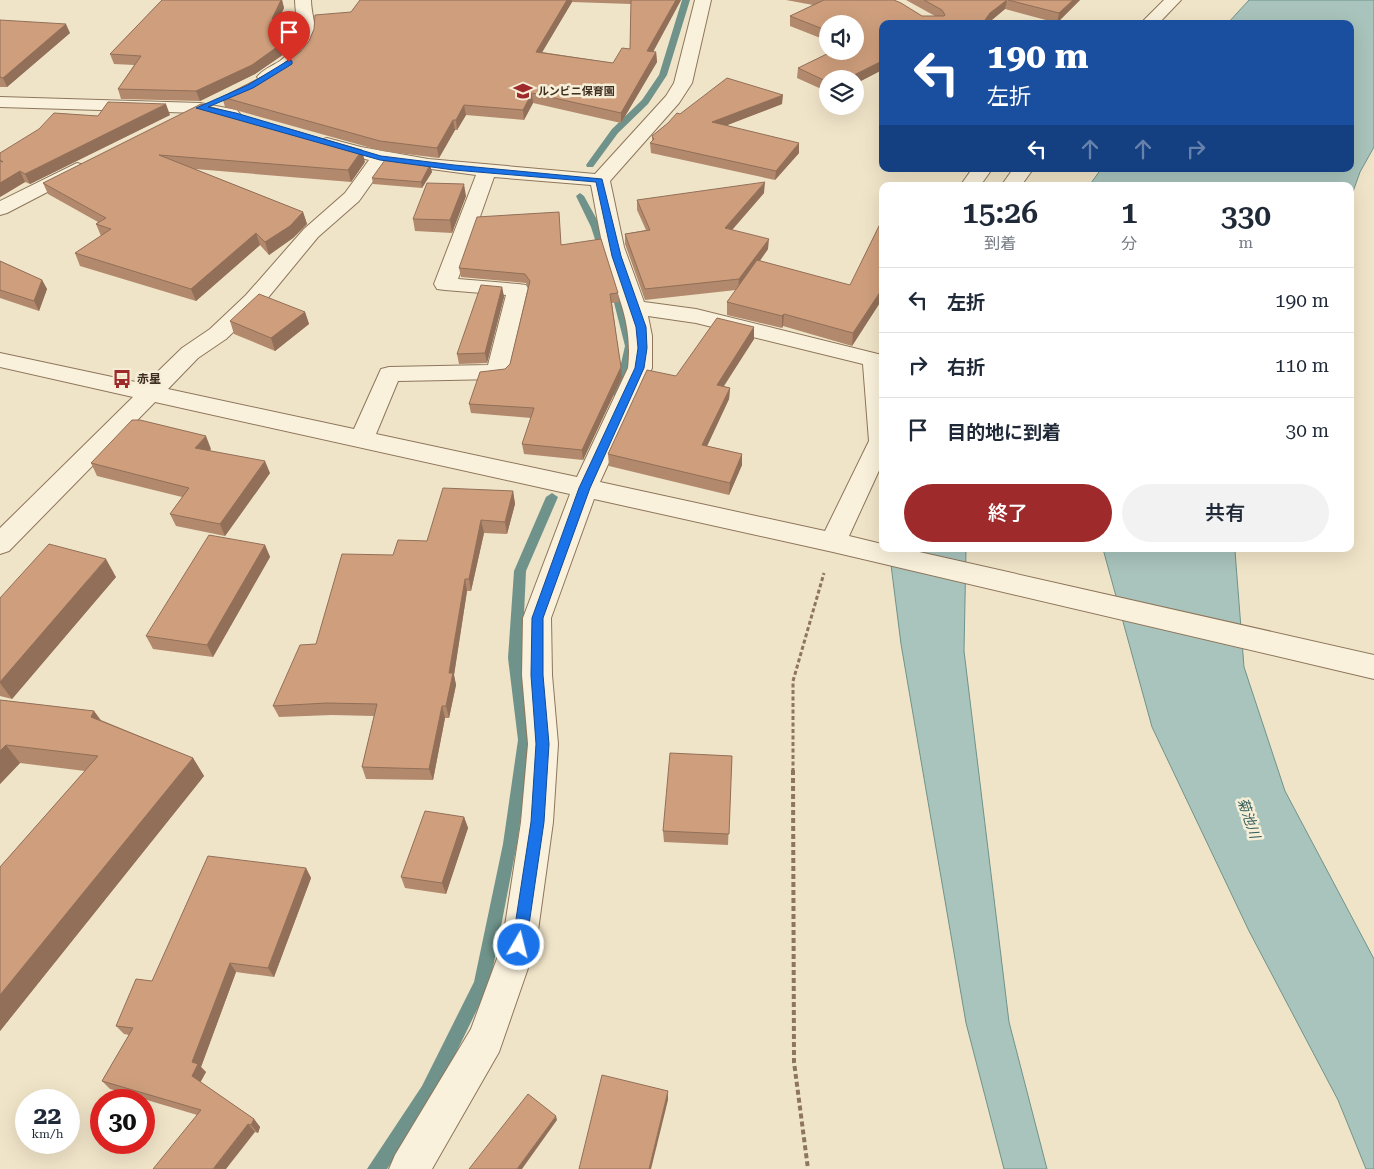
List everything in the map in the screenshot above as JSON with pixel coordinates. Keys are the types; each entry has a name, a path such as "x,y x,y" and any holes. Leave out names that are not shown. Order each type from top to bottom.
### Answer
{"street":[{"path":"600,180 673,99 683,83 704,0"},
{"path":"1152,20 1173,0"},
{"path":"250,87 289,62 304,44 306,32 297,1"},
{"path":"163,126 225,97"},
{"path":"0,102 200,108 250,120"},
{"path":"311,139 380,158 600,180"},
{"path":"0,544 190,353 218,334 254,300 311,233 352,197 380,158"},
{"path":"0,209 95,160"},
{"path":"361,440 388,374 498,372 518,290 445,284 487,170"},
{"path":"409,1169 486,1039 519,945 537,822 543,744 537,675 537,618 585,488 640,368 643,348 641,327 636,308 616,256 600,180"},
{"path":"636,308 696,316 878,351 879,374"},
{"path":"0,360 833,542 1374,668"},
{"path":"833,542 879,447"}],"path":[{"path":"808,1169 794,1062 792,681 833,542"}],"water":[{"path":"1249,0 1374,0 1374,147 1360,172 1354,189 1354,182 1092,182 1099,172 1354,172 1354,20 1231,20"},
{"path":"889,552 966,552 964,651 1009,1022 1047,1169 1004,1169 966,1023 901,644"},
{"name":"菊池川","path":"1104,552 1235,552 1244,667 1285,791 1374,959 1374,1169 1366,1169 1338,1100 1249,931 1152,727"}],"building":[{"path":"162,0 281,0 272,19 294,17 295,25 292,33 284,42 252,65 196,91 118,89 141,56 110,54"},
{"path":"360,0 567,0 536,52 613,63 622,48 630,49 631,0 676,0 647,51 656,52 621,113 532,93 523,110 464,105 437,148 380,141 222,97 273,71 300,52 309,41 314,29 315,15 351,12"},
{"path":"824,0 894,0 922,16 944,16 942,10 924,0 1007,0 990,13 985,20 879,20 879,62 864,70 819,70 819,78 798,68 819,58 819,60 864,60 864,15 819,15 819,27 790,16"},
{"path":"1008,0 1073,0 1059,13"},
{"path":"0,20 66,24 3,78 0,77"},
{"path":"727,78 783,95 712,122 799,143 776,171 650,143 654,139 652,136 677,113 680,114"},
{"path":"108,102 166,104 25,174 20,171 0,183 0,161 3,162 0,160 0,153 39,129 54,113 98,116"},
{"path":"201,104 362,150 348,170 159,155 303,212 290,226 265,242 256,233 191,289 75,253 111,229 96,224 106,218 43,183"},
{"path":"385,160 430,165 421,182 372,178"},
{"path":"765,182 725,228 769,239 739,279 645,289 625,234 650,230 637,200"},
{"path":"427,183 464,184 450,220 413,219"},
{"path":"559,212 561,245 601,239 618,293 610,294 621,367 582,450 522,444 534,408 469,404 480,372 505,369 510,364 530,281 525,274 459,268 477,217"},
{"path":"879,226 879,294 853,333 784,314 782,316 727,302 757,260 850,285"},
{"path":"0,261 42,280 34,301 0,290"},
{"path":"481,285 502,287 485,353 457,354"},
{"path":"259,294 305,312 271,338 230,321"},
{"path":"717,318 754,327 717,385 730,388 702,445 742,454 730,483 608,454 647,370 676,376"},
{"path":"132,420 140,420 206,436 195,448 265,461 220,524 170,514 189,488 91,463"},
{"path":"443,488 513,491 505,522 481,520 469,579 465,579 449,673 453,673 446,706 442,706 429,769 362,767 377,704 327,703 273,706 300,645 316,644 342,554 393,555 398,540 427,541"},
{"path":"209,535 265,545 207,645 146,636"},
{"path":"49,544 106,559 0,682 0,598"},
{"path":"0,700 94,711 91,717 193,758 0,995 0,867 98,756 6,745 0,751"},
{"path":"670,753 732,756 729,834 663,831"},
{"path":"425,811 464,817 442,883 401,877"},
{"path":"208,856 306,868 268,968 230,963 192,1062 198,1064 192,1076 254,1119 213,1169 153,1169 201,1110 155,1097 155,1089 129,1089 102,1081 133,1028 116,1026 136,979 152,981"},
{"path":"602,1075 668,1091 649,1169 579,1169"},
{"path":"528,1094 556,1116 517,1169 469,1169"}],"waterway":[{"path":"590,165 615,131 645,102 663,75 686,0"},
{"path":"580,196 596,227 605,255"},
{"path":"614,283 630,346 622,381 616,394"},
{"path":"376,1169 428,1092 482,983 510,844 525,740 515,658 520,571 552,497"}],"place":[{"name":"ルンビニ保育園","path":"523,91"},
{"name":"赤星","path":"122,379"}],"route":[{"path":"289,62 250,87 200,108 233,115 380,158 454,168 600,180 616,256 636,308 641,327 643,348 640,368 585,488 537,618 537,675 543,744 537,822 519,945"}]}
